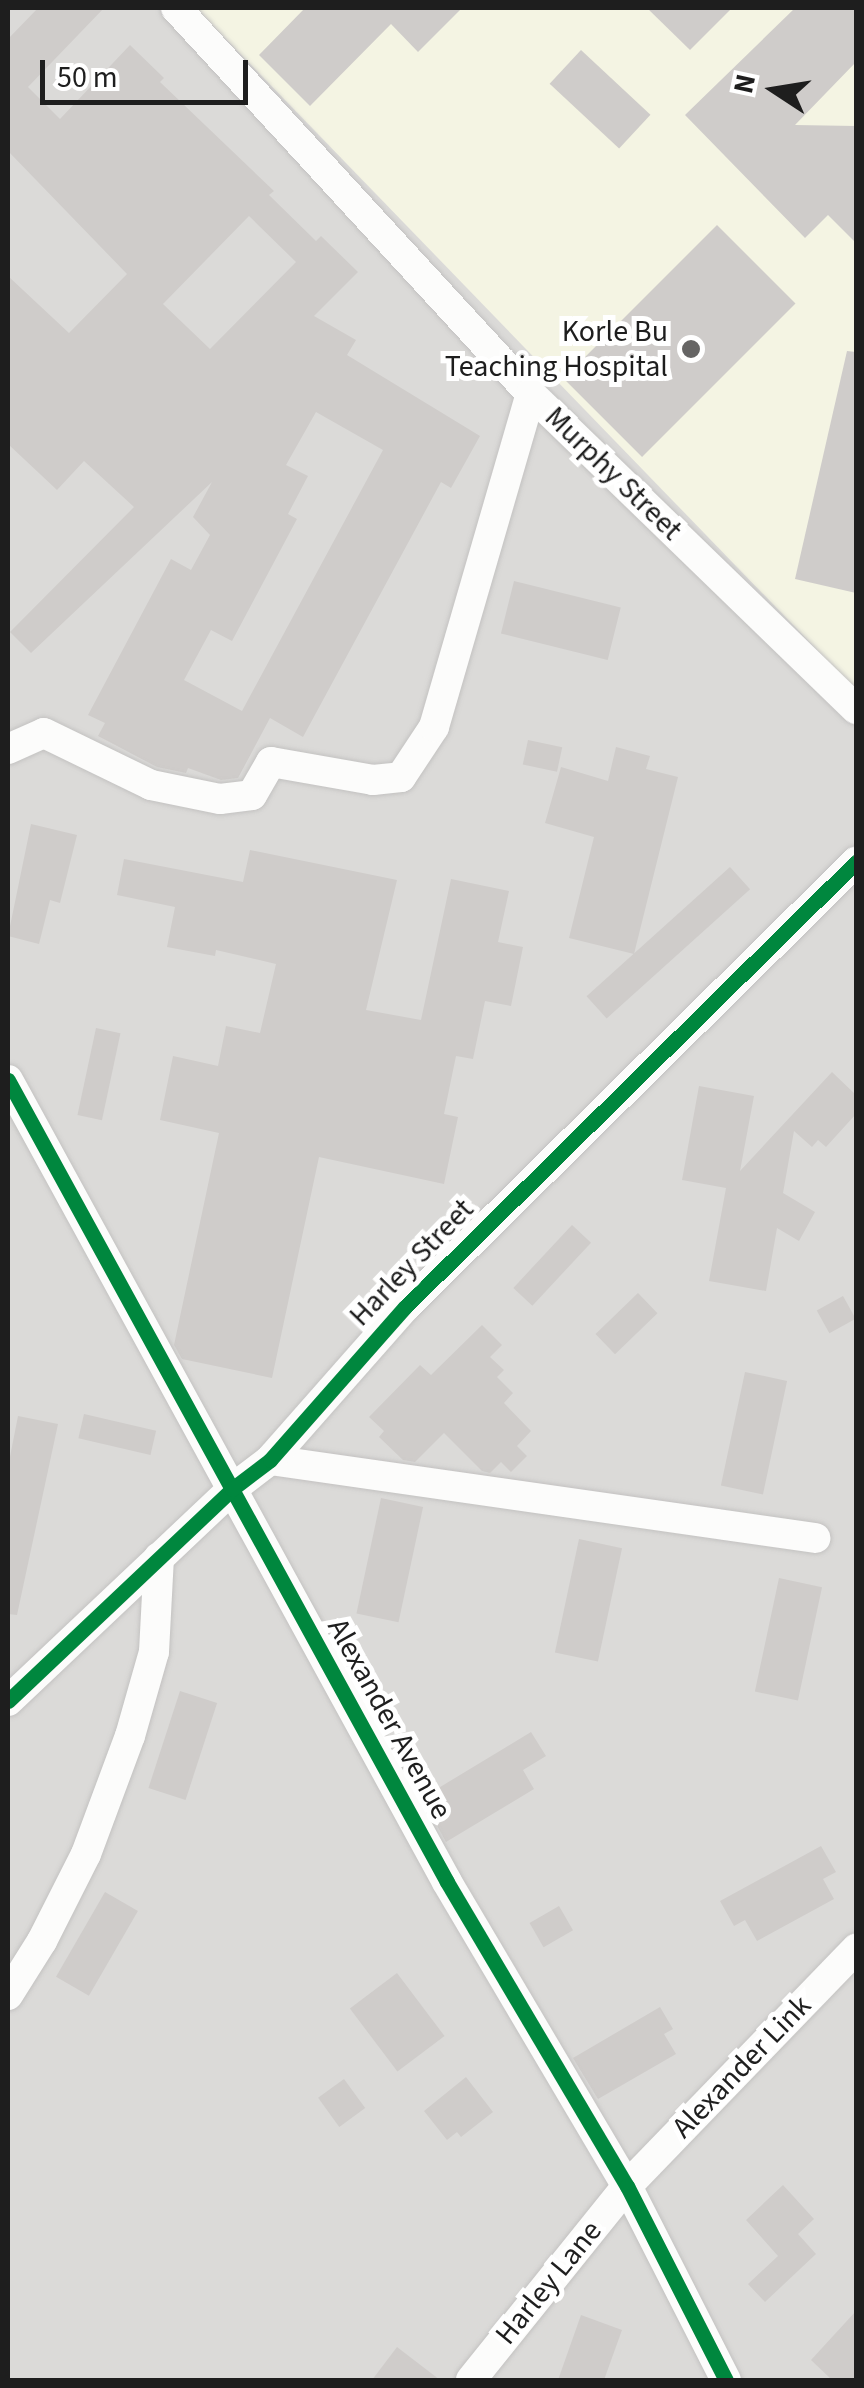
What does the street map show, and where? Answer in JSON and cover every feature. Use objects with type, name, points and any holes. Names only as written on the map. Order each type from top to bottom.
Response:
[{"type":"street","name":"Murphy Street","points":[[176,8],[530,394],[856,709]]},
{"type":"street","points":[[8,749],[44,733],[150,785],[220,799],[252,795],[272,762],[373,780],[401,777],[434,727],[530,394]]},
{"type":"street","name":"Harley Street","points":[[8,1701],[232,1489],[270,1460],[405,1307],[856,862]]},
{"type":"street","name":"Alexander Avenue","points":[[8,1080],[447,1882],[628,2186],[726,2380]]},
{"type":"street","points":[[270,1460],[815,1538]]},
{"type":"street","points":[[8,1994],[42,1942],[86,1854],[130,1736],[154,1652],[160,1556]]},
{"type":"street","name":"Alexander Link","points":[[628,2186],[856,1949]]},
{"type":"street","name":"Harley Lane","points":[[472,2380],[628,2186]]},
{"type":"shaded area","points":[[8,8],[856,8],[856,2380],[8,2380]]},
{"type":"shaded area","name":"Korle Bu Teaching Hospital","points":[[196,8],[856,8],[856,690]]},
{"type":"building","points":[[38,8],[104,8],[28,87],[60,119],[130,45],[164,78],[160,82],[274,191],[269,195],[316,241],[321,236],[358,272],[314,316],[356,340],[347,355],[480,436],[451,488],[441,482],[303,737],[270,718],[238,778],[221,780],[188,768],[186,773],[157,767],[98,736],[105,723],[88,715],[171,559],[191,570],[210,535],[193,517],[212,482],[31,653],[10,632],[134,507],[84,461],[57,490],[8,444],[8,276],[69,333],[127,274],[8,151],[8,39]],"holes":[[[249,216],[296,262],[210,349],[163,304]],[[316,412],[383,450],[242,711],[184,680],[211,630],[232,641],[297,519],[288,514],[308,476],[286,465]]]},
{"type":"building","points":[[305,8],[462,8],[418,52],[391,24],[310,106],[259,55]]},
{"type":"building","points":[[647,8],[732,8],[690,50]]},
{"type":"building","points":[[795,8],[856,8],[856,62],[795,125],[856,126],[856,243],[828,215],[805,238],[685,115]]},
{"type":"building","points":[[581,50],[650,115],[619,148],[550,84]]},
{"type":"building","points":[[717,225],[795,303],[642,457],[564,378]]},
{"type":"building","points":[[847,351],[856,352],[856,593],[795,579]]},
{"type":"building","points":[[514,581],[621,608],[608,660],[501,633]]},
{"type":"building","points":[[528,740],[562,747],[557,772],[523,764]]},
{"type":"building","points":[[616,747],[650,756],[646,769],[678,777],[634,954],[569,938],[594,837],[545,823],[561,767],[608,781]]},
{"type":"building","points":[[31,824],[77,835],[60,903],[50,900],[39,944],[8,936]]},
{"type":"building","points":[[250,850],[397,880],[366,1010],[421,1020],[451,879],[509,891],[498,942],[523,947],[511,1006],[485,1001],[473,1059],[456,1056],[444,1114],[458,1117],[444,1184],[319,1157],[272,1378],[182,1359],[174,1345],[219,1133],[160,1120],[173,1056],[218,1066],[226,1026],[260,1033],[276,964],[216,950],[215,956],[167,947],[175,907],[117,895],[124,859],[243,882]]},
{"type":"building","points":[[730,867],[750,889],[607,1018],[587,996]]},
{"type":"building","points":[[96,1028],[120,1033],[102,1120],[77,1115]]},
{"type":"building","points":[[832,1072],[856,1095],[856,1114],[826,1147],[818,1140],[812,1147],[794,1131],[783,1193],[815,1212],[799,1241],[777,1228],[766,1291],[709,1281],[726,1188],[682,1180],[699,1086],[754,1096],[740,1171]]},
{"type":"building","points":[[572,1225],[591,1243],[532,1306],[513,1288]]},
{"type":"building","points":[[638,1293],[657,1313],[615,1354],[596,1334]]},
{"type":"building","points":[[843,1296],[856,1319],[829,1333],[817,1311]]},
{"type":"building","points":[[482,1325],[502,1345],[490,1357],[504,1370],[497,1377],[513,1393],[504,1403],[531,1431],[517,1446],[527,1456],[511,1472],[501,1462],[490,1473],[482,1471],[444,1433],[415,1462],[403,1460],[379,1437],[384,1431],[369,1417],[420,1365],[431,1375]]},
{"type":"building","points":[[745,1372],[787,1381],[763,1494],[721,1485]]},
{"type":"building","points":[[84,1414],[156,1431],[150,1455],[78,1438]]},
{"type":"building","points":[[18,1416],[58,1424],[17,1615],[8,1614],[8,1467]]},
{"type":"building","points":[[381,1498],[423,1507],[399,1622],[356,1613]]},
{"type":"building","points":[[579,1539],[622,1548],[598,1662],[555,1652]]},
{"type":"building","points":[[779,1578],[822,1587],[798,1701],[755,1691]]},
{"type":"building","points":[[180,1691],[217,1703],[186,1800],[148,1788]]},
{"type":"building","points":[[531,1732],[546,1756],[523,1770],[534,1789],[446,1842],[422,1798]]},
{"type":"building","points":[[821,1846],[836,1872],[823,1879],[834,1899],[757,1941],[745,1920],[734,1926],[720,1901]]},
{"type":"building","points":[[105,1892],[138,1911],[89,1996],[56,1977]]},
{"type":"building","points":[[559,1906],[573,1930],[544,1947],[530,1923]]},
{"type":"building","points":[[397,1973],[445,2036],[397,2072],[350,2009]]},
{"type":"building","points":[[660,2007],[673,2029],[664,2034],[676,2054],[598,2099],[573,2058]]},
{"type":"building","points":[[466,2077],[493,2112],[461,2137],[457,2132],[447,2140],[424,2111]]},
{"type":"building","points":[[344,2079],[365,2108],[339,2127],[318,2098]]},
{"type":"building","points":[[783,2185],[814,2219],[798,2234],[816,2254],[765,2302],[748,2284],[778,2256],[746,2220]]},
{"type":"building","points":[[856,2311],[856,2380],[832,2380],[811,2360]]},
{"type":"building","points":[[581,2315],[622,2330],[604,2380],[558,2380]]},
{"type":"building","points":[[397,2347],[440,2380],[372,2380]]},
{"type":"cycle path","points":[[8,1701],[232,1489],[270,1460],[405,1307],[856,862]]},
{"type":"cycle path","points":[[8,1080],[447,1882],[627,2186],[726,2380]]},
{"type":"place","name":"Korle Bu Teaching Hospital","points":[[691,349]]}]
